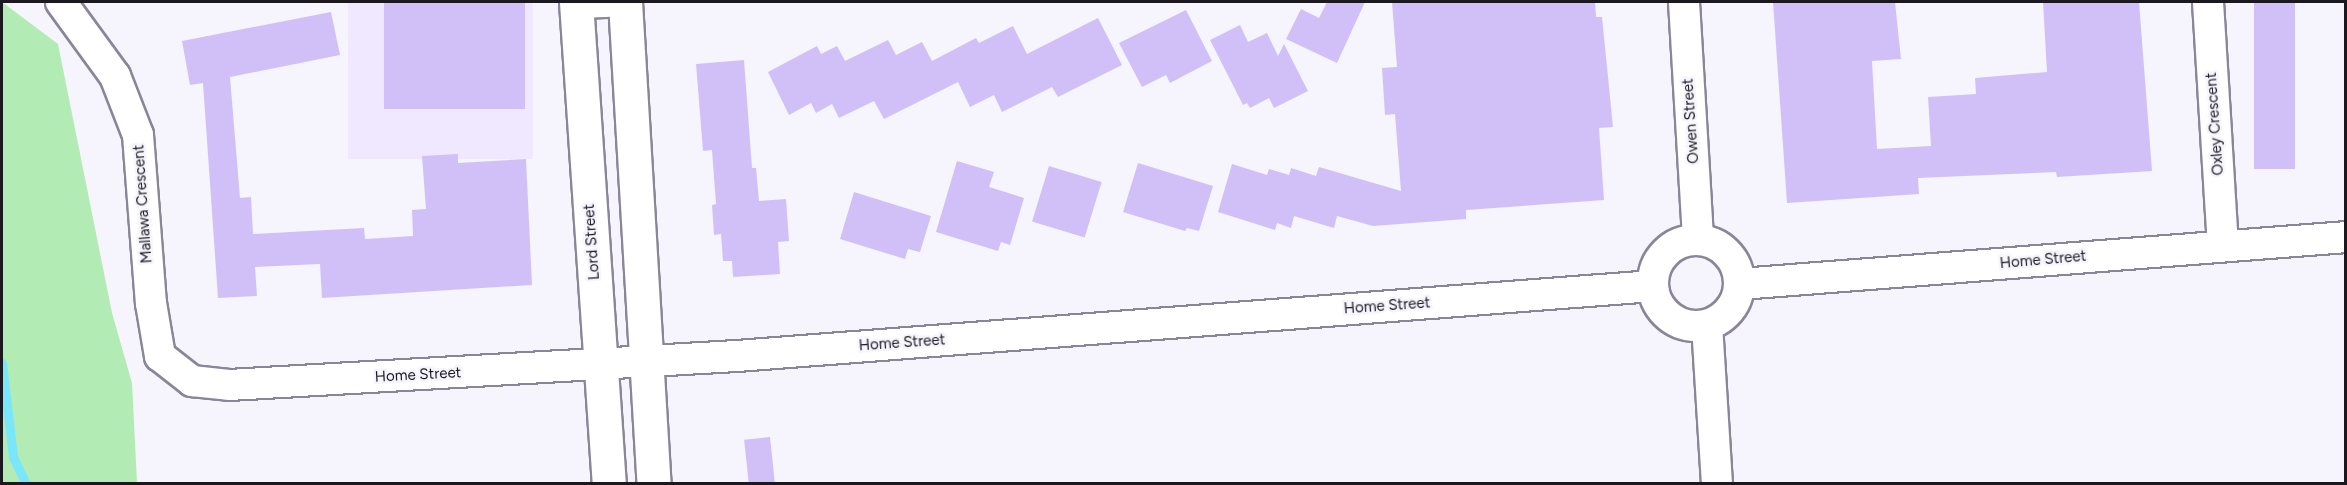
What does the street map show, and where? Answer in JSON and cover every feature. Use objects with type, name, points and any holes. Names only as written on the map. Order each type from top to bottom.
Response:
[{"type":"main road","name":"Lord Street","points":[[586,2],[601,365],[609,483]]},
{"type":"main road","points":[[625,2],[654,483]]},
{"type":"street","name":"Mallawa Crescent","points":[[61,2],[115,76],[138,135],[151,303],[159,356]]},
{"type":"street","name":"Owen Street","points":[[1684,2],[1698,240]]},
{"type":"street","name":"Oxley Crescent","points":[[2208,2],[2223,246]]},
{"type":"street","name":"Home Street","points":[[1740,284],[2346,237]]},
{"type":"street","points":[[1698,240],[1711,242],[1723,249],[1738,271],[1740,284],[1737,298],[1730,310],[1720,319],[1707,325],[1692,326],[1677,321],[1665,313],[1657,300],[1653,286],[1660,258],[1671,248],[1684,241],[1698,240]]},
{"type":"street","name":"Home Street","points":[[159,356],[192,381],[229,385],[648,362],[1653,286]]},
{"type":"street","points":[[1707,325],[1717,483]]},
{"type":"shaded area","points":[[348,2],[533,2],[533,159],[348,159]]},
{"type":"green space","points":[[2,2],[58,44],[112,313],[132,383],[137,483],[2,483]]},
{"type":"building","points":[[384,2],[525,2],[525,109],[384,109]]},
{"type":"building","points":[[1327,2],[1365,2],[1337,63],[1286,39],[1301,9],[1319,18]]},
{"type":"building","points":[[1392,2],[1595,2],[1596,17],[1602,17],[1613,127],[1599,128],[1604,200],[1466,210],[1466,219],[1373,226],[1337,216],[1334,228],[1294,216],[1291,228],[1277,223],[1275,230],[1218,212],[1232,164],[1267,175],[1269,169],[1289,175],[1291,168],[1316,176],[1319,167],[1401,191],[1395,114],[1385,115],[1382,68],[1397,67]]},
{"type":"building","points":[[1773,2],[1895,2],[1901,59],[1872,61],[1877,149],[1931,146],[1928,97],[1976,94],[1975,78],[2047,72],[2043,2],[2139,2],[2152,171],[2057,177],[2056,172],[1918,178],[1919,194],[1787,203]]},
{"type":"building","points":[[2254,2],[2295,2],[2295,169],[2254,169]]},
{"type":"building","points":[[1186,10],[1212,61],[1170,83],[1166,75],[1142,87],[1119,43]]},
{"type":"building","points":[[331,12],[340,55],[230,77],[240,198],[251,197],[253,234],[364,228],[365,239],[413,236],[412,210],[426,209],[422,156],[458,154],[458,163],[526,159],[532,285],[322,298],[320,264],[255,267],[257,296],[218,298],[203,83],[190,85],[182,41]]},
{"type":"building","points":[[1098,18],[1122,65],[1058,97],[1052,87],[1002,112],[994,95],[970,107],[958,82],[884,119],[874,101],[839,118],[832,104],[816,113],[811,103],[789,115],[768,72],[817,46],[821,54],[837,46],[845,61],[888,40],[896,55],[922,42],[932,61],[976,38],[979,43],[1013,26],[1027,54]]},
{"type":"building","points":[[1240,25],[1248,42],[1267,33],[1278,56],[1284,44],[1308,91],[1274,108],[1269,98],[1250,108],[1247,103],[1243,105],[1210,40]]},
{"type":"building","points":[[744,60],[752,168],[756,168],[759,201],[786,199],[789,241],[778,242],[780,274],[733,277],[732,261],[723,261],[721,234],[714,235],[712,205],[716,204],[712,150],[703,151],[696,64]]},
{"type":"building","points":[[957,161],[994,172],[989,187],[1024,198],[1010,245],[1001,242],[998,251],[936,232]]},
{"type":"building","points":[[1138,163],[1213,186],[1199,231],[1187,228],[1185,231],[1123,212]]},
{"type":"building","points":[[1049,166],[1102,182],[1085,238],[1032,221]]},
{"type":"building","points":[[854,192],[931,216],[920,252],[908,249],[905,259],[840,239]]},
{"type":"building","points":[[770,437],[775,483],[749,484],[744,440]]},
{"type":"waterway","points":[[2,363],[13,457],[26,484]]}]
